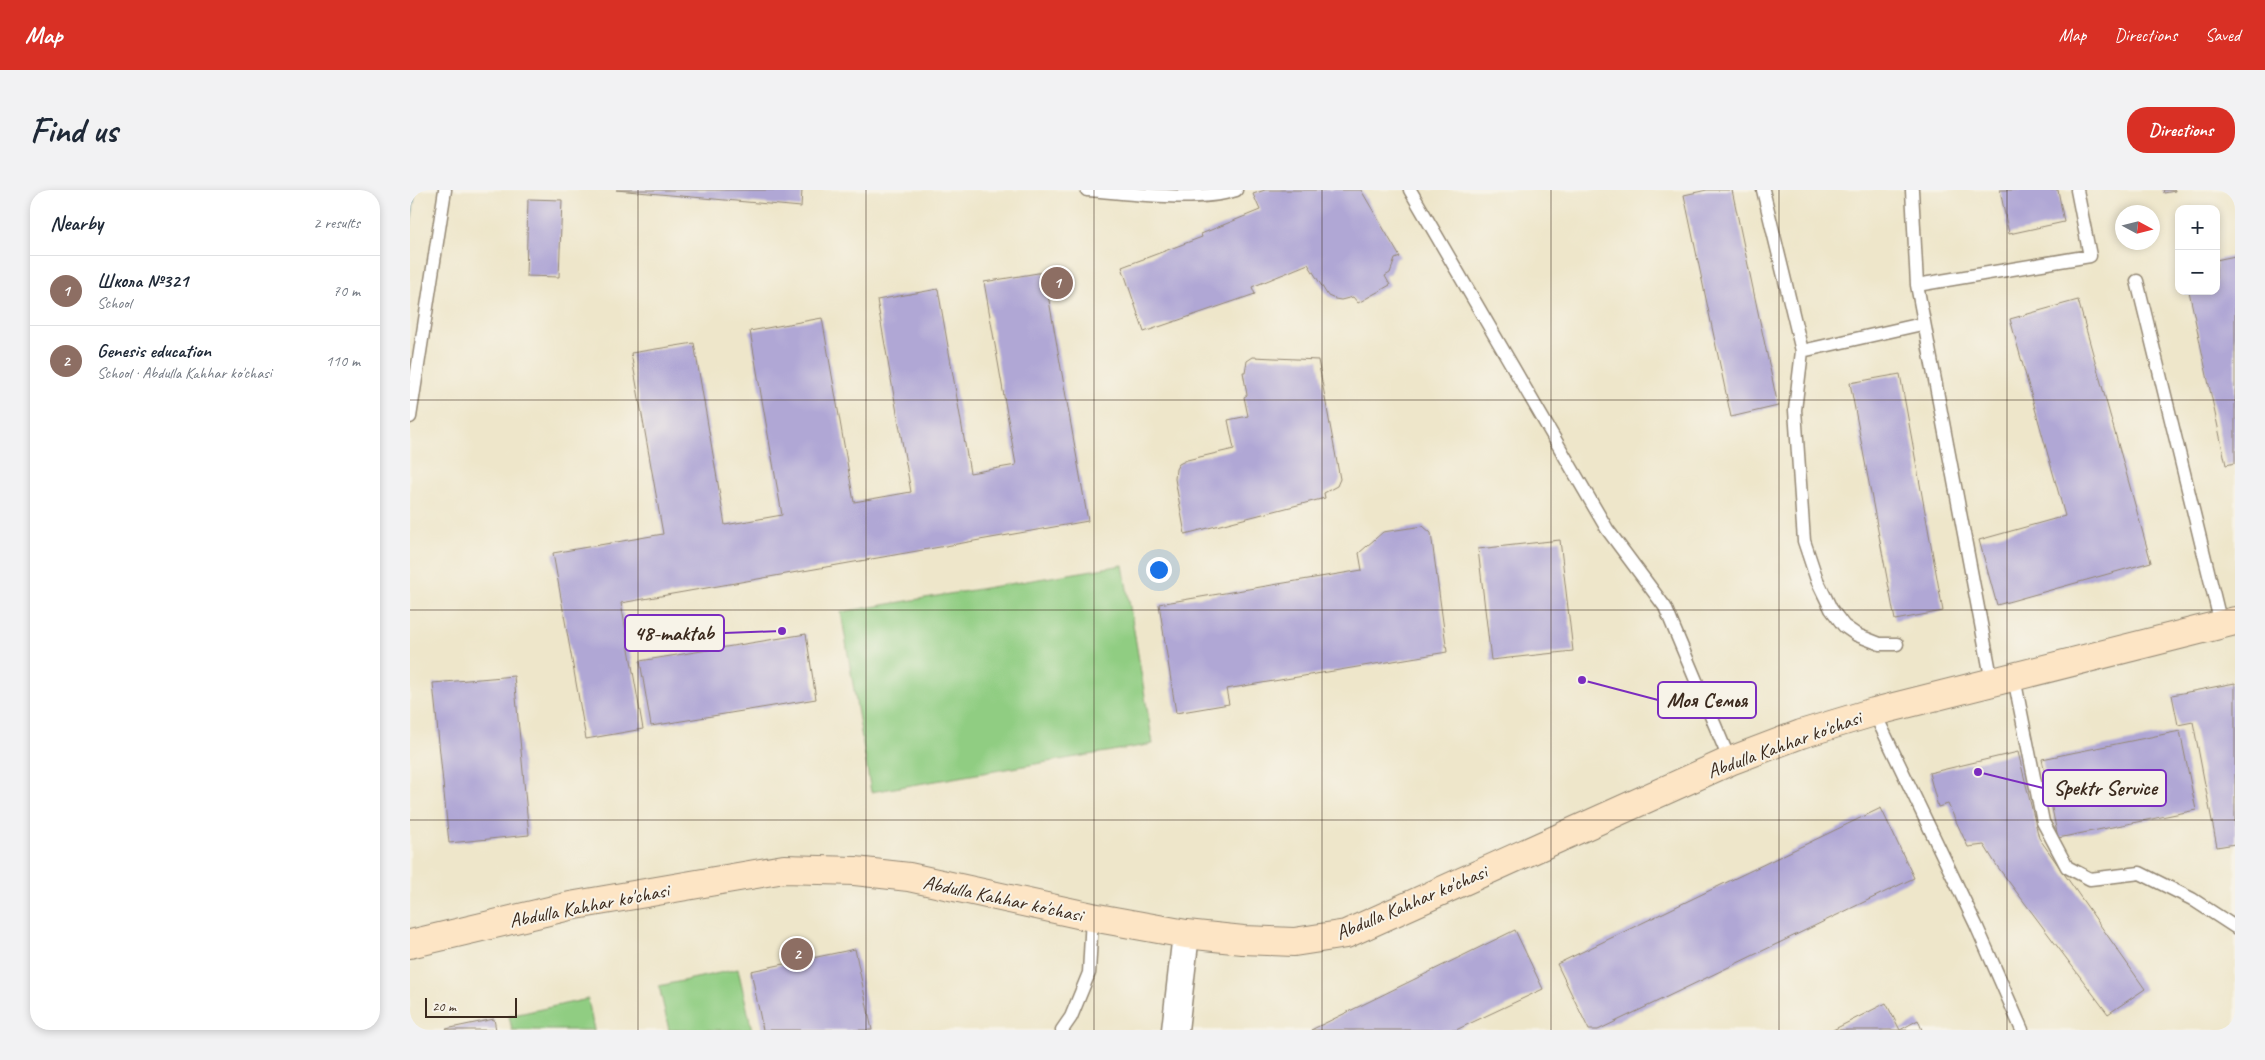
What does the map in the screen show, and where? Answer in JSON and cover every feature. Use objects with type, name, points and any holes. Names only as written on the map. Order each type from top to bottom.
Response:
[{"type":"street","name":"Abdulla Kahhar ko'chasi","points":[[410,944],[570,906],[784,869],[855,871],[909,877],[1092,917],[1186,934],[1243,940],[1294,942],[1346,934],[1730,761],[1801,734],[1874,712],[2228,622]]},
{"type":"street","points":[[1175,1030],[1186,934]]},
{"type":"lane","points":[[410,417],[445,190]]},
{"type":"lane","points":[[1087,190],[1190,196],[1223,194],[1236,190]]},
{"type":"lane","points":[[1410,190],[1607,529],[1664,607],[1730,761]]},
{"type":"lane","points":[[1763,190],[1802,350],[1795,410],[1806,549],[1817,580],[1831,610],[1844,626],[1857,635],[1880,644],[1897,644]]},
{"type":"lane","points":[[1912,190],[1917,285],[1922,324],[2003,680],[2043,822],[2067,867],[2090,879],[2140,873],[2192,898],[2235,927]]},
{"type":"lane","points":[[1917,285],[2090,256],[2077,190]]},
{"type":"lane","points":[[2137,281],[2228,622]]},
{"type":"lane","points":[[1802,350],[1922,324]]},
{"type":"lane","points":[[1874,712],[1976,925],[2022,1030]]},
{"type":"lane","points":[[1062,1030],[1071,1017],[1089,973],[1092,917]]},
{"type":"green space","points":[[1123,565],[1153,744],[871,792],[841,612]]},
{"type":"green space","points":[[738,969],[752,1030],[669,1030],[659,986]]},
{"type":"green space","points":[[588,999],[594,1030],[512,1030],[509,1016]]},
{"type":"water","points":[[410,190],[416,190],[410,230]]},
{"type":"building","points":[[616,190],[802,190],[801,207]]},
{"type":"building","points":[[1265,190],[1361,190],[1400,257],[1395,259],[1390,273],[1385,276],[1390,285],[1358,303],[1353,297],[1341,300],[1335,299],[1328,296],[1308,264],[1252,287],[1255,294],[1144,332],[1122,267],[1202,237],[1201,234],[1260,210],[1253,194]]},
{"type":"building","points":[[1707,190],[1732,190],[1778,406],[1731,417],[1684,195]]},
{"type":"building","points":[[2000,190],[2058,190],[2064,222],[2009,234]]},
{"type":"building","points":[[2163,190],[2175,190],[2175,191],[2164,193]]},
{"type":"building","points":[[528,199],[562,200],[559,277],[526,276]]},
{"type":"building","points":[[2235,256],[2235,463],[2226,465],[2190,295],[2220,295],[2220,259]]},
{"type":"building","points":[[1044,272],[1088,521],[621,603],[643,729],[586,739],[553,553],[663,534],[631,353],[694,343],[725,525],[782,515],[750,331],[822,318],[854,502],[911,492],[877,300],[938,289],[970,473],[1016,465],[984,282]]},
{"type":"building","points":[[2078,300],[2151,562],[1997,605],[1979,540],[2065,516],[2010,319]]},
{"type":"building","points":[[1253,357],[1318,360],[1340,479],[1337,486],[1324,493],[1325,498],[1185,534],[1175,479],[1176,469],[1179,464],[1187,460],[1234,449],[1228,420],[1248,416],[1244,397],[1247,395],[1243,372],[1245,372],[1247,361]]},
{"type":"building","points":[[1900,374],[1943,611],[1895,620],[1850,383]]},
{"type":"building","points":[[1423,526],[1431,533],[1447,652],[1226,689],[1229,704],[1176,713],[1159,604],[1362,570],[1359,553],[1383,532]]},
{"type":"building","points":[[1560,540],[1573,651],[1491,660],[1478,549]]},
{"type":"building","points":[[806,634],[816,699],[651,726],[640,661]]},
{"type":"building","points":[[514,676],[529,835],[449,843],[433,683]]},
{"type":"building","points":[[2235,683],[2235,844],[2217,847],[2193,722],[2178,725],[2172,695]]},
{"type":"building","points":[[2180,731],[2196,810],[2058,838],[2042,759]]},
{"type":"building","points":[[2018,752],[2039,838],[2145,989],[2108,1014],[1997,866],[1984,845],[1968,847],[1948,804],[1938,807],[1929,773]]},
{"type":"building","points":[[1881,808],[1914,878],[1598,1030],[1589,1030],[1557,964]]},
{"type":"building","points":[[1515,930],[1543,989],[1456,1030],[1311,1030]]},
{"type":"building","points":[[855,949],[872,1030],[763,1030],[751,971]]},
{"type":"building","points":[[1886,1003],[1900,1030],[1833,1030]]},
{"type":"building","points":[[494,1019],[496,1030],[446,1030],[446,1029]]},
{"type":"building","points":[[1918,1020],[1922,1030],[1900,1030]]},
{"type":"place","name":"Школа №321","points":[[1057,283]]},
{"type":"place","name":"48-maktab","points":[[782,631]]},
{"type":"place","name":"Моя Семья","points":[[1582,680]]},
{"type":"place","name":"Spektr Service","points":[[1978,772]]},
{"type":"place","name":"Genesis education","points":[[797,954]]}]
